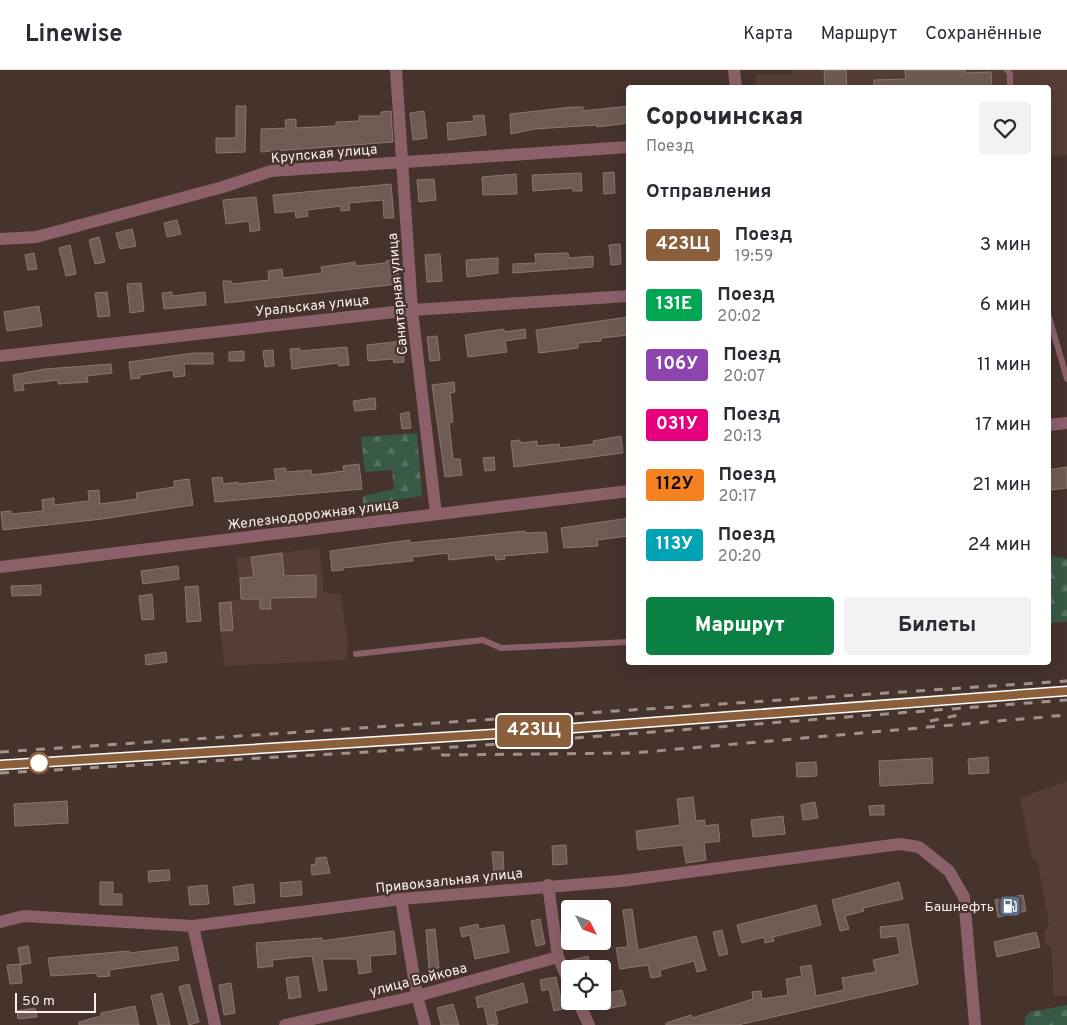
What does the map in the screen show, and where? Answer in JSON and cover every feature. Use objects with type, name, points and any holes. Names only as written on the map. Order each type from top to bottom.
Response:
[{"type":"street","name":"Санитарная улица","points":[[396,70],[412,310],[436,514]]},
{"type":"street","points":[[734,70],[736,85]]},
{"type":"street","name":"Крупская улица","points":[[0,239],[36,237],[223,187],[270,170],[626,147]]},
{"type":"street","name":"Уральская улица","points":[[0,356],[412,310],[626,296]]},
{"type":"street","points":[[1051,425],[1067,423]]},
{"type":"street","name":"Железнодорожная улица","points":[[0,567],[626,491]]},
{"type":"street","name":"Привокзальная улица","points":[[0,922],[24,916],[193,926],[401,899],[621,881],[900,844],[919,847],[949,871],[964,897],[975,1025]]},
{"type":"street","points":[[548,886],[558,957],[561,964]]},
{"type":"street","points":[[401,899],[417,996],[424,1025]]},
{"type":"street","points":[[193,926],[215,1025]]},
{"type":"street","name":"улица Войкова","points":[[285,1025],[417,996],[558,957]]},
{"type":"street","points":[[582,1010],[589,1025]]},
{"type":"lane","points":[[1007,70],[1010,74],[1010,85]]},
{"type":"lane","points":[[1051,324],[1067,379]]},
{"type":"lane","points":[[356,654],[483,640],[501,648],[626,642]]},
{"type":"shaded area","points":[[792,70],[1067,70],[1067,155],[1051,156],[1051,85],[756,85],[755,75],[792,74]]},
{"type":"shaded area","points":[[319,548],[324,593],[341,594],[348,647],[345,660],[224,666],[219,603],[241,599],[237,558]]},
{"type":"shaded area","points":[[1067,781],[1067,996],[1054,996],[1051,947],[1045,943],[1044,933],[1049,925],[1038,863],[1032,857],[1020,798]]},
{"type":"green space","points":[[417,433],[422,496],[363,505],[363,496],[394,489],[392,470],[365,472],[361,437]]},
{"type":"green space","points":[[1054,556],[1067,559],[1067,622],[1051,623],[1051,557]]},
{"type":"green space","points":[[1067,1005],[1067,1025],[1025,1025],[1025,1017],[1030,1012]]},
{"type":"building","points":[[824,70],[846,70],[847,85],[825,85]]},
{"type":"building","points":[[905,70],[965,70],[965,73],[991,72],[992,85],[874,85],[874,80],[906,79]]},
{"type":"building","points":[[236,106],[246,106],[245,152],[216,153],[216,138],[236,138]]},
{"type":"building","points":[[626,106],[626,123],[597,127],[597,125],[534,129],[511,134],[510,114],[573,107],[583,107],[583,111]]},
{"type":"building","points":[[391,111],[393,142],[261,152],[261,129],[286,128],[285,120],[296,119],[296,128],[336,126],[336,122],[359,121],[359,116],[381,116],[381,112]]},
{"type":"building","points":[[424,111],[427,138],[413,140],[410,113]]},
{"type":"building","points":[[484,115],[486,135],[448,140],[447,123],[474,121],[473,116]]},
{"type":"building","points":[[614,172],[615,193],[604,194],[603,173]]},
{"type":"building","points":[[581,173],[582,191],[573,191],[573,188],[533,191],[532,175]]},
{"type":"building","points":[[516,174],[517,194],[483,195],[482,177]]},
{"type":"building","points":[[434,179],[436,200],[419,202],[417,180]]},
{"type":"building","points":[[391,184],[394,218],[384,218],[383,200],[349,203],[350,210],[341,211],[341,206],[307,210],[308,216],[296,218],[295,211],[275,213],[273,195]]},
{"type":"building","points":[[256,197],[260,230],[250,232],[249,221],[226,224],[223,200]]},
{"type":"building","points":[[177,220],[181,234],[167,237],[164,223]]},
{"type":"building","points":[[132,229],[136,246],[120,249],[116,233]]},
{"type":"building","points":[[99,237],[105,262],[95,264],[89,240]]},
{"type":"building","points":[[620,244],[621,264],[611,265],[609,245]]},
{"type":"building","points":[[70,245],[76,274],[66,276],[59,248]]},
{"type":"building","points":[[34,253],[37,269],[28,270],[25,255]]},
{"type":"building","points":[[568,253],[569,258],[593,256],[593,267],[513,273],[513,264],[536,263],[535,254]]},
{"type":"building","points":[[440,254],[442,281],[427,282],[425,255]]},
{"type":"building","points":[[498,258],[498,273],[467,277],[466,260]]},
{"type":"building","points":[[397,259],[399,284],[225,303],[223,281],[231,281],[232,284],[269,280],[268,271],[282,269],[283,278],[322,273],[321,267],[355,262],[356,266],[386,263],[386,261]]},
{"type":"building","points":[[141,283],[144,311],[130,313],[127,284]]},
{"type":"building","points":[[107,292],[110,316],[98,317],[95,293]]},
{"type":"building","points":[[172,292],[172,296],[205,292],[206,305],[164,309],[162,293]]},
{"type":"building","points":[[39,306],[42,326],[7,331],[4,312]]},
{"type":"building","points":[[626,317],[626,335],[601,338],[601,341],[578,343],[578,348],[539,353],[536,330]]},
{"type":"building","points":[[504,329],[504,332],[525,329],[526,338],[505,341],[507,352],[468,357],[465,335]]},
{"type":"building","points":[[437,336],[440,360],[430,361],[427,337]]},
{"type":"building","points":[[402,341],[404,362],[394,363],[393,359],[368,361],[367,345]]},
{"type":"building","points":[[347,347],[349,365],[339,366],[338,363],[292,369],[290,349],[300,348],[300,351]]},
{"type":"building","points":[[273,350],[274,366],[265,367],[263,351]]},
{"type":"building","points":[[244,351],[244,361],[229,361],[229,352]]},
{"type":"building","points":[[194,353],[213,353],[213,364],[184,364],[185,376],[174,377],[173,370],[140,375],[140,378],[131,379],[129,362]]},
{"type":"building","points":[[111,364],[112,373],[87,376],[88,382],[58,384],[58,380],[23,384],[24,390],[15,391],[13,375],[45,369]]},
{"type":"building","points":[[454,382],[455,392],[450,393],[453,422],[449,423],[453,459],[460,459],[462,475],[445,477],[432,385]]},
{"type":"building","points":[[375,398],[376,409],[355,411],[353,401]]},
{"type":"building","points":[[409,412],[411,428],[402,429],[400,414]]},
{"type":"building","points":[[621,436],[623,453],[514,467],[511,441],[520,440],[520,443],[537,441],[537,446],[559,444],[560,448],[594,444],[593,441]]},
{"type":"building","points":[[494,457],[495,470],[485,471],[483,458]]},
{"type":"building","points":[[359,464],[362,489],[215,502],[212,478],[222,477],[223,484],[238,482],[238,484],[276,480],[274,469],[286,468],[286,472],[311,470],[312,475],[344,471],[343,466]]},
{"type":"building","points":[[1067,467],[1067,488],[1051,490],[1051,470]]},
{"type":"building","points":[[189,479],[193,505],[102,519],[3,530],[1,512],[11,511],[11,514],[43,511],[42,500],[54,498],[54,505],[89,501],[88,491],[99,490],[100,504],[137,499],[136,493],[174,487],[174,481]]},
{"type":"building","points":[[626,518],[626,536],[597,540],[598,546],[564,548],[561,528]]},
{"type":"building","points":[[525,531],[525,533],[546,532],[548,552],[504,556],[505,559],[496,560],[495,555],[449,560],[448,553],[412,557],[413,561],[343,568],[343,570],[332,571],[330,551],[410,540],[410,543]]},
{"type":"building","points":[[282,553],[284,576],[316,575],[316,597],[270,598],[271,609],[260,609],[260,599],[241,599],[240,578],[254,577],[251,557]]},
{"type":"building","points":[[178,566],[179,579],[143,584],[141,571]]},
{"type":"building","points":[[41,585],[41,595],[12,596],[11,586]]},
{"type":"building","points":[[198,586],[201,621],[187,622],[185,587]]},
{"type":"building","points":[[152,594],[154,619],[142,620],[139,596]]},
{"type":"building","points":[[231,602],[233,630],[221,631],[219,603]]},
{"type":"building","points":[[166,652],[167,662],[146,665],[145,655]]},
{"type":"building","points":[[988,757],[989,773],[969,774],[968,759]]},
{"type":"building","points":[[932,758],[933,783],[880,786],[879,761]]},
{"type":"building","points":[[816,762],[817,776],[797,777],[796,763]]},
{"type":"building","points":[[693,797],[696,821],[705,820],[705,826],[718,824],[720,841],[704,843],[706,860],[686,863],[683,845],[638,850],[636,831],[680,825],[677,799]]},
{"type":"building","points":[[67,801],[68,823],[15,826],[14,804]]},
{"type":"building","points":[[815,802],[818,818],[803,820],[801,805]]},
{"type":"building","points":[[884,805],[884,815],[870,815],[869,806]]},
{"type":"building","points":[[783,816],[785,834],[753,837],[751,820]]},
{"type":"building","points":[[566,845],[567,864],[553,865],[552,846]]},
{"type":"building","points":[[492,852],[503,852],[504,871],[494,872]]},
{"type":"building","points":[[326,857],[330,873],[312,875],[311,865],[316,864],[316,858]]},
{"type":"building","points":[[169,870],[170,880],[149,882],[148,871]]},
{"type":"building","points":[[301,881],[302,895],[281,897],[280,883]]},
{"type":"building","points":[[100,882],[113,882],[113,894],[122,894],[122,905],[100,905]]},
{"type":"building","points":[[899,882],[903,899],[863,908],[864,911],[845,916],[849,929],[840,931],[832,900]]},
{"type":"building","points":[[253,884],[255,903],[235,905],[233,887]]},
{"type":"building","points":[[207,885],[209,904],[190,905],[188,887]]},
{"type":"building","name":"Башнефть","points":[[1023,895],[1026,911],[998,917],[995,900]]},
{"type":"building","points":[[816,905],[821,925],[773,937],[774,941],[765,943],[764,937],[742,943],[737,925]]},
{"type":"building","points":[[632,909],[638,950],[696,936],[706,970],[697,972],[694,961],[660,970],[661,976],[651,978],[648,965],[620,969],[616,948],[628,947],[623,910]]},
{"type":"building","points":[[540,919],[545,944],[536,946],[531,921]]},
{"type":"building","points":[[478,924],[479,929],[504,925],[509,952],[475,959],[470,935],[462,937],[460,928]]},
{"type":"building","points":[[908,924],[918,984],[738,1025],[666,1025],[666,1023],[691,1015],[692,1018],[753,999],[752,992],[761,991],[762,999],[788,995],[786,979],[802,976],[800,967],[811,965],[816,996],[844,990],[842,978],[876,972],[873,960],[900,954],[897,936],[881,938],[880,927]]},
{"type":"building","points":[[435,929],[439,968],[429,969],[426,930]]},
{"type":"building","points":[[722,930],[728,954],[719,956],[713,932]]},
{"type":"building","points":[[394,931],[396,954],[370,956],[371,972],[359,974],[357,959],[322,959],[327,990],[319,991],[312,956],[272,960],[273,966],[258,968],[256,943],[322,938],[322,941]]},
{"type":"building","points":[[1036,932],[1040,947],[997,957],[994,942]]},
{"type":"building","points":[[28,946],[31,963],[21,965],[18,948]]},
{"type":"building","points":[[177,947],[179,960],[109,970],[110,976],[98,977],[97,973],[51,976],[48,958],[129,951],[130,953]]},
{"type":"building","points":[[588,956],[589,960],[572,960]]},
{"type":"building","points":[[20,964],[22,983],[10,984],[7,965]]},
{"type":"building","points":[[298,976],[301,997],[289,999],[286,978]]},
{"type":"building","points":[[556,977],[561,1009],[554,1011],[549,989],[542,991],[540,980]]},
{"type":"building","points":[[231,983],[235,1013],[224,1015],[219,985]]},
{"type":"building","points":[[523,983],[528,1002],[495,1011],[498,1024],[488,1025],[484,1006],[478,1008],[476,997]]},
{"type":"building","points":[[189,984],[199,1022],[189,1025],[179,987]]},
{"type":"building","points":[[622,990],[626,1005],[611,1008],[611,992]]},
{"type":"building","points":[[162,993],[170,1025],[158,1025],[151,996]]},
{"type":"building","points":[[453,1004],[459,1025],[441,1025],[437,1008]]},
{"type":"building","points":[[135,1006],[139,1025],[79,1025],[79,1022],[101,1016],[101,1013]]},
{"type":"building","points":[[35,1008],[37,1017],[18,1019],[17,1011]]},
{"type":"railway","points":[[0,752],[1067,681]]},
{"type":"railway","points":[[0,765],[494,734],[1067,691]]},
{"type":"railway","points":[[0,773],[471,746],[1067,700]]},
{"type":"railway","points":[[930,721],[964,714]]},
{"type":"railway","points":[[441,755],[633,753],[1067,715]]},
{"type":"train","name":"423Щ","points":[[0,765],[494,734],[1067,691]]},
{"type":"place","name":"Башнефть","points":[[1010,906]]}]
